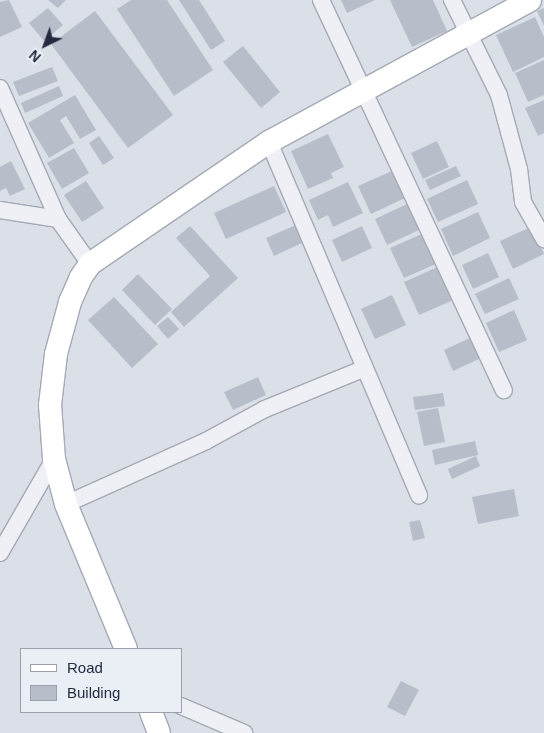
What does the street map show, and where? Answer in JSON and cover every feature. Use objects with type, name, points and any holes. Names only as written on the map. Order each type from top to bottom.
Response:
[{"type":"main road","points":[[126,648],[66,504],[54,459],[50,405],[56,354],[70,302],[90,264],[269,142],[467,36],[530,0]]},
{"type":"main road","points":[[151,713],[159,733]]},
{"type":"street","points":[[321,0],[504,390]]},
{"type":"street","points":[[452,0],[467,36],[499,95],[519,169],[523,202],[544,239]]},
{"type":"street","points":[[0,88],[58,219],[90,264]]},
{"type":"street","points":[[269,142],[363,369],[419,496]]},
{"type":"street","points":[[0,210],[58,219]]},
{"type":"street","points":[[66,504],[206,441],[265,409],[363,369]]},
{"type":"street","points":[[0,553],[54,459]]},
{"type":"street","points":[[182,706],[244,733]]},
{"type":"building","points":[[9,0],[22,27],[0,37],[0,2]]},
{"type":"building","points":[[48,0],[66,0],[58,8]]},
{"type":"building","points":[[131,0],[167,0],[213,70],[174,96],[117,9]]},
{"type":"building","points":[[179,0],[199,0],[225,41],[211,50]]},
{"type":"building","points":[[341,0],[375,0],[347,13]]},
{"type":"building","points":[[390,0],[433,0],[447,31],[412,47]]},
{"type":"building","points":[[48,8],[63,25],[44,41],[29,23]]},
{"type":"building","points":[[544,8],[544,26],[537,11]]},
{"type":"building","points":[[95,11],[173,115],[128,148],[51,44]]},
{"type":"building","points":[[535,17],[544,37],[544,57],[513,72],[496,35]]},
{"type":"building","points":[[243,46],[280,92],[261,108],[223,62]]},
{"type":"building","points":[[544,60],[544,95],[528,102],[515,73]]},
{"type":"building","points":[[52,67],[58,81],[19,96],[13,82]]},
{"type":"building","points":[[59,86],[63,96],[25,113],[21,103]]},
{"type":"building","points":[[75,95],[96,130],[80,139],[66,116],[60,120],[74,143],[49,158],[28,123]]},
{"type":"building","points":[[544,100],[544,133],[538,136],[525,108]]},
{"type":"building","points":[[328,134],[344,167],[331,173],[333,178],[308,189],[291,151]]},
{"type":"building","points":[[99,136],[114,158],[103,165],[89,143]]},
{"type":"building","points":[[437,141],[449,167],[423,179],[411,153]]},
{"type":"building","points":[[74,148],[89,173],[62,189],[47,163]]},
{"type":"building","points":[[11,161],[25,189],[10,196],[6,188],[0,191],[0,167]]},
{"type":"building","points":[[456,166],[461,176],[430,190],[425,180]]},
{"type":"building","points":[[392,171],[405,198],[371,214],[358,186]]},
{"type":"building","points":[[467,180],[478,204],[438,222],[427,199]]},
{"type":"building","points":[[86,181],[104,208],[82,222],[64,195]]},
{"type":"building","points":[[348,182],[363,213],[333,227],[328,215],[318,220],[309,200]]},
{"type":"building","points":[[274,186],[286,212],[226,239],[214,213]]},
{"type":"building","points":[[409,203],[421,229],[387,245],[375,219]]},
{"type":"building","points":[[478,212],[490,238],[453,256],[441,229]]},
{"type":"building","points":[[296,225],[304,242],[274,256],[266,238]]},
{"type":"building","points":[[190,226],[238,278],[184,327],[171,312],[210,276],[176,238]]},
{"type":"building","points":[[362,226],[372,248],[342,262],[332,240]]},
{"type":"building","points":[[533,226],[544,254],[513,269],[500,241]]},
{"type":"building","points":[[424,233],[438,263],[404,278],[390,248]]},
{"type":"building","points":[[488,253],[499,277],[473,289],[462,265]]},
{"type":"building","points":[[442,265],[458,298],[419,315],[404,282]]},
{"type":"building","points":[[138,274],[172,309],[155,325],[122,290]]},
{"type":"building","points":[[509,278],[519,299],[485,314],[475,294]]},
{"type":"building","points":[[392,295],[406,325],[375,339],[361,309]]},
{"type":"building","points":[[114,297],[158,344],[132,368],[88,320]]},
{"type":"building","points":[[514,310],[527,340],[499,352],[486,323]]},
{"type":"building","points":[[168,317],[179,329],[168,339],[157,326]]},
{"type":"building","points":[[472,337],[481,358],[453,371],[444,350]]},
{"type":"building","points":[[258,377],[266,395],[233,410],[224,392]]},
{"type":"building","points":[[443,393],[445,406],[415,410],[413,397]]},
{"type":"building","points":[[438,408],[445,442],[424,446],[417,412]]},
{"type":"building","points":[[475,441],[478,455],[435,465],[432,450]]},
{"type":"building","points":[[476,456],[480,466],[452,479],[448,469]]},
{"type":"building","points":[[514,489],[519,516],[478,524],[472,497]]},
{"type":"building","points":[[420,520],[425,538],[413,541],[409,522]]},
{"type":"building","points":[[401,681],[419,690],[405,716],[387,707]]}]
